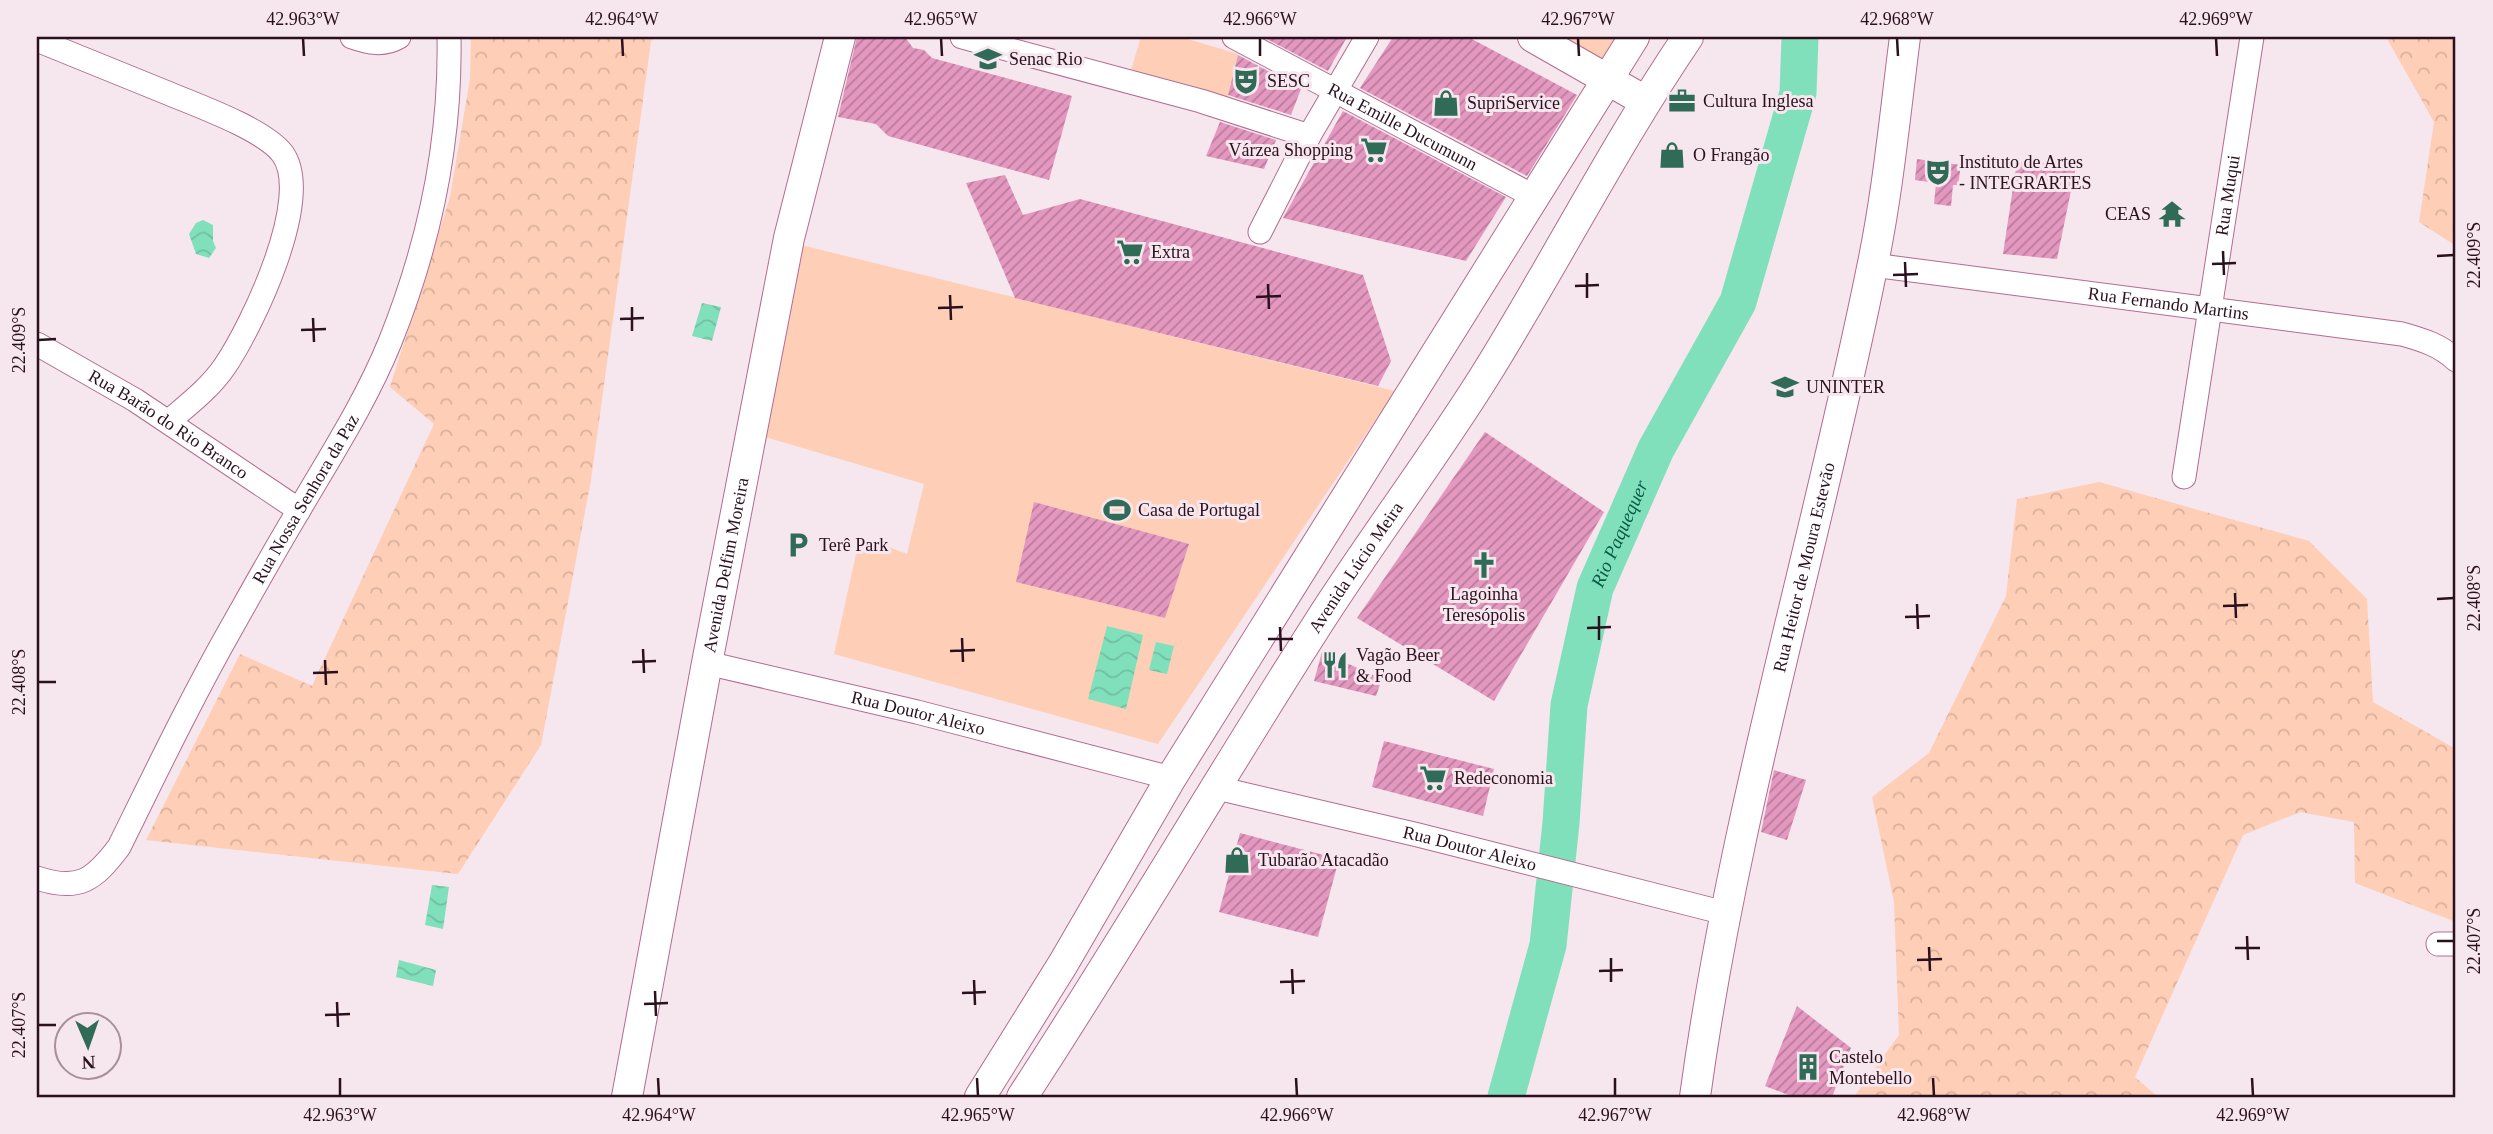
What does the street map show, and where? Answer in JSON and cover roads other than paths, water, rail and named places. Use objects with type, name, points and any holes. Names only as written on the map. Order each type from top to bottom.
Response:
[{"type":"main road","name":"Avenida Delfim Moreira","points":[[627,1097],[789,238],[840,37]]},
{"type":"main road","points":[[1533,37],[1645,101]]},
{"type":"main road","points":[[980,1097],[1063,964],[1171,778],[1633,37]]},
{"type":"main road","name":"Avenida Lúcio Meira","points":[[1022,1097],[1106,967],[1213,787],[1322,618],[1483,378],[1645,101],[1688,37]]},
{"type":"main road","name":"Rua Heitor de Moura Estevão","points":[[1695,1097],[1725,913],[1752,784],[1849,379],[1873,264],[1905,37]]},
{"type":"street","points":[[352,37],[372,43],[387,43],[399,37]]},
{"type":"street","name":"Rua Nossa Senhora da Paz","points":[[37,878],[52,883],[72,883],[92,878],[119,847],[231,628],[340,443],[364,397],[390,343],[425,239],[440,171],[450,65],[449,37]]},
{"type":"street","points":[[962,37],[1201,102],[1309,136]]},
{"type":"street","name":"Rua Emille Ducumunn","points":[[1234,37],[1535,197]]},
{"type":"street","points":[[1260,232],[1309,136],[1367,37]]},
{"type":"street","name":"Rua Muqui","points":[[2184,477],[2252,37]]},
{"type":"street","points":[[37,40],[242,126],[273,144],[283,155],[289,170],[289,204],[282,244],[263,296],[225,367],[205,390],[169,421]]},
{"type":"street","name":"Rua Fernando Martins","points":[[1873,264],[2402,334],[2430,342],[2456,360]]},
{"type":"street","name":"Rua Barâo do Rio Branco","points":[[37,344],[103,379],[299,510]]},
{"type":"street","name":"Rua Doutor Aleixo","points":[[707,663],[917,712],[1171,778]]},
{"type":"street","name":"Rua Doutor Aleixo","points":[[1213,787],[1725,913]]},
{"type":"water","points":[[203,220],[213,225],[216,248],[209,258],[196,254],[189,234],[196,223]]},
{"type":"water","points":[[702,303],[721,307],[712,341],[692,336]]},
{"type":"water","points":[[1107,626],[1143,635],[1126,709],[1088,699]]},
{"type":"water","points":[[1156,642],[1174,646],[1167,674],[1149,670]]},
{"type":"water","points":[[432,885],[449,887],[443,929],[425,925]]},
{"type":"water","points":[[399,960],[436,970],[433,986],[396,977]]},
{"type":"waterway","name":"Rio Paquequer","points":[[1506,1097],[1548,945],[1561,823],[1569,705],[1595,588],[1656,449],[1738,302],[1798,93],[1800,37]]},
{"type":"place","name":"Senac Rio","points":[[988,59]]},
{"type":"place","name":"SESC","points":[[1246,81]]},
{"type":"place","name":"Cultura Inglesa","points":[[1682,101]]},
{"type":"place","name":"SupriService","points":[[1446,103]]},
{"type":"place","name":"Várzea Shopping","points":[[1374,150]]},
{"type":"place","name":"O Frangão","points":[[1672,155]]},
{"type":"place","name":"Instituto de Artes - INTEGRARTES","points":[[1938,172]]},
{"type":"place","name":"CEAS","points":[[2172,214]]},
{"type":"place","name":"Extra","points":[[1130,252]]},
{"type":"place","name":"UNINTER","points":[[1785,387]]},
{"type":"place","name":"Casa de Portugal","points":[[1117,510]]},
{"type":"place","name":"Terê Park","points":[[798,545]]},
{"type":"place","name":"Lagoinha Teresópolis","points":[[1484,565]]},
{"type":"place","name":"Vagão Beer & Food","points":[[1335,665]]},
{"type":"place","name":"Redeconomia","points":[[1433,778]]},
{"type":"place","name":"Tubarão Atacadão","points":[[1237,860]]},
{"type":"place","name":"Castelo Montebello","points":[[1808,1067]]}]
